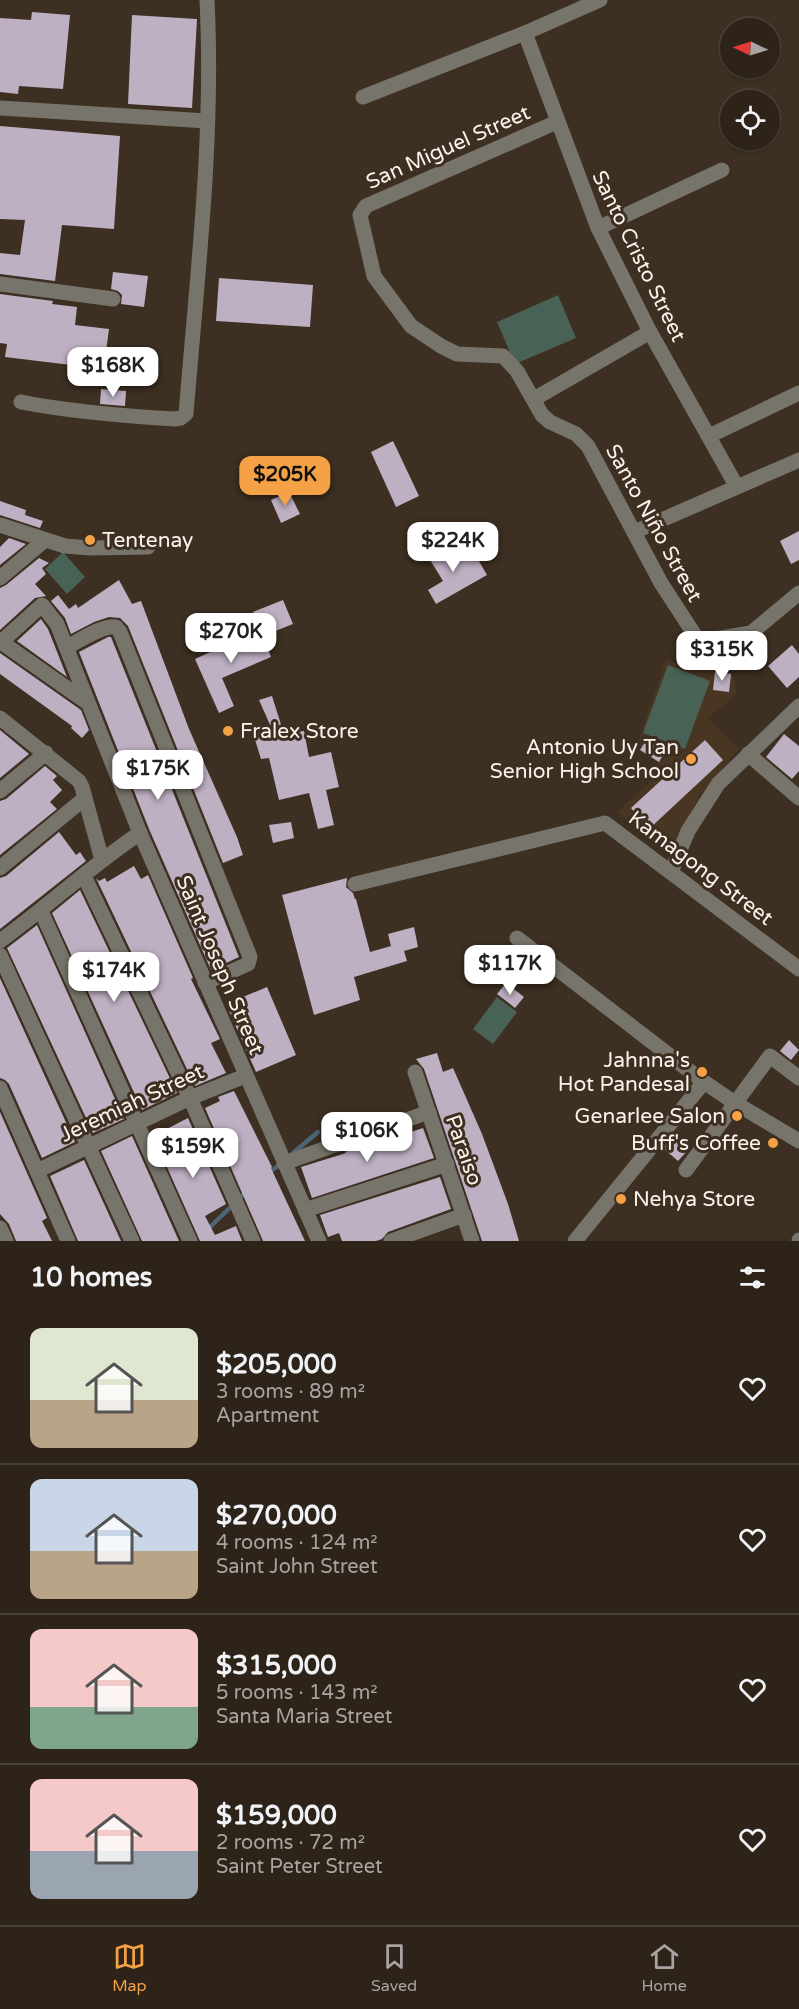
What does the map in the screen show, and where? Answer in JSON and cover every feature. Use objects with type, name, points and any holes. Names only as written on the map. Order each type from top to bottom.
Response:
[{"type":"street","points":[[21,402],[70,411],[124,416],[175,419],[186,414],[207,121],[209,64],[207,0]]},
{"type":"street","points":[[363,97],[525,33],[600,0]]},
{"type":"street","name":"Santo Cristo Street","points":[[525,33],[598,228],[650,332],[737,487]]},
{"type":"street","points":[[0,108],[207,121]]},
{"type":"street","name":"San Miguel Street","points":[[360,215],[366,206],[557,122]]},
{"type":"street","points":[[598,228],[722,170]]},
{"type":"street","name":"Santo Niño Street","points":[[360,215],[374,276],[411,326],[457,354],[503,356],[517,371],[542,415],[550,422],[576,434],[588,446],[661,583],[698,640],[751,633],[799,593]]},
{"type":"street","points":[[0,284],[113,299]]},
{"type":"street","points":[[534,399],[650,332]]},
{"type":"street","points":[[709,436],[799,393]]},
{"type":"street","points":[[634,532],[799,460]]},
{"type":"street","points":[[0,525],[45,540],[76,547],[148,547]]},
{"type":"street","points":[[0,578],[45,540]]},
{"type":"street","name":"Saint Joseph Street","points":[[88,703],[1,642],[42,605],[57,624],[140,833],[319,1241]]},
{"type":"street","points":[[67,647],[104,628],[116,627],[120,632],[250,957],[248,964],[205,983]]},
{"type":"street","points":[[671,872],[688,831],[718,784],[799,706]]},
{"type":"street","points":[[0,718],[79,781],[102,860]]},
{"type":"street","points":[[0,791],[46,753]]},
{"type":"street","points":[[748,754],[799,798]]},
{"type":"street","points":[[0,868],[85,798]]},
{"type":"street","name":"Kamagong Street","points":[[356,884],[606,822],[799,969]]},
{"type":"street","points":[[0,941],[41,911],[102,860],[140,833]]},
{"type":"street","points":[[84,876],[190,1098],[253,1241]]},
{"type":"street","points":[[41,911],[190,1240]]},
{"type":"street","points":[[517,938],[704,1082],[735,1104],[799,1140]]},
{"type":"street","points":[[0,955],[132,1241]]},
{"type":"street","points":[[686,1170],[770,1056],[799,1078]]},
{"type":"street","name":"Paraiso","points":[[415,1072],[472,1241]]},
{"type":"street","name":"Jeremiah Street","points":[[37,1171],[190,1098],[245,1076]]},
{"type":"street","points":[[574,1241],[704,1082]]},
{"type":"street","points":[[0,1088],[68,1241]]},
{"type":"street","points":[[282,1158],[429,1112]]},
{"type":"street","points":[[305,1210],[447,1164]]},
{"type":"street","points":[[391,1241],[464,1215]]},
{"type":"street","points":[[0,1228],[6,1241]]},
{"type":"shaded area","name":"Antonio Uy Tan Senior High School","points":[[666,660],[732,673],[737,694],[708,718],[739,749],[699,796],[670,855],[617,812],[665,768],[636,747]]},
{"type":"green space","points":[[558,295],[576,338],[515,364],[497,322]]},
{"type":"green space","points":[[63,552],[85,577],[67,594],[45,569]]},
{"type":"green space","points":[[668,665],[710,681],[685,749],[643,733]]},
{"type":"green space","points":[[497,997],[517,1012],[493,1044],[473,1029]]},
{"type":"building","points":[[32,12],[70,15],[63,89],[19,86],[18,94],[0,92],[0,18],[31,20]]},
{"type":"building","points":[[132,15],[197,19],[192,108],[128,104]]},
{"type":"building","points":[[0,126],[120,136],[114,229],[62,225],[55,281],[0,274],[0,253],[20,255],[25,220],[0,219]]},
{"type":"building","points":[[113,272],[148,276],[144,307],[121,304],[122,295],[111,289]]},
{"type":"building","points":[[219,278],[313,285],[310,327],[216,321]]},
{"type":"building","points":[[0,294],[53,301],[52,304],[77,307],[75,325],[109,329],[103,374],[71,371],[71,365],[5,357],[7,344],[0,343]]},
{"type":"building","points":[[101,389],[126,391],[125,406],[100,404]]},
{"type":"building","points":[[393,441],[419,496],[396,507],[371,452]]},
{"type":"building","points":[[289,492],[300,514],[281,523],[271,500]]},
{"type":"building","points":[[0,501],[26,510],[25,515],[43,521],[40,528],[0,515]]},
{"type":"building","points":[[799,531],[799,560],[791,564],[780,541]]},
{"type":"building","points":[[9,538],[26,544],[0,565],[0,547]]},
{"type":"building","points":[[437,541],[450,564],[473,551],[487,575],[436,604],[428,590],[443,581],[424,550]]},
{"type":"building","points":[[39,558],[49,563],[42,568],[46,574],[35,584],[46,596],[35,598],[0,630],[0,588]]},
{"type":"building","points":[[119,580],[132,604],[141,601],[189,729],[243,855],[223,863],[128,626],[120,618],[109,617],[71,634],[65,618],[51,601],[58,595],[69,609],[76,604],[78,608]]},
{"type":"building","points":[[283,600],[293,624],[263,636],[253,612]]},
{"type":"building","points":[[41,619],[48,629],[67,677],[17,641]]},
{"type":"building","points":[[260,629],[271,657],[222,678],[234,706],[219,713],[195,659],[217,649],[216,645]]},
{"type":"building","points":[[111,637],[239,957],[211,970],[149,829],[79,652]]},
{"type":"building","points":[[792,645],[799,654],[799,677],[787,688],[768,666]]},
{"type":"building","points":[[0,653],[81,710],[89,730],[82,738],[71,728],[72,726],[0,674]]},
{"type":"building","points":[[715,672],[731,674],[729,692],[713,690]]},
{"type":"building","points":[[272,696],[284,734],[304,731],[309,757],[331,752],[339,787],[326,790],[334,825],[318,829],[309,793],[279,800],[269,758],[261,759],[252,730],[271,727],[259,700]]},
{"type":"building","points":[[0,730],[29,754],[0,778]]},
{"type":"building","points":[[784,734],[799,746],[799,771],[792,779],[766,757]]},
{"type":"building","points":[[649,736],[667,748],[659,762],[640,750]]},
{"type":"building","points":[[705,740],[723,760],[649,829],[631,808]]},
{"type":"building","points":[[45,766],[57,776],[53,780],[62,790],[50,802],[57,809],[0,855],[0,801],[6,799]]},
{"type":"building","points":[[291,822],[294,838],[273,843],[269,825]]},
{"type":"building","points":[[59,832],[76,855],[80,852],[86,861],[0,929],[0,878],[6,876]]},
{"type":"building","points":[[134,866],[141,879],[148,875],[193,978],[191,979],[220,1039],[211,1043],[226,1073],[195,1086],[96,878],[99,881],[105,878],[107,882]]},
{"type":"building","points":[[347,878],[346,887],[356,899],[370,952],[391,946],[388,934],[414,927],[418,947],[404,951],[407,961],[354,977],[360,1000],[314,1015],[282,895]]},
{"type":"building","points":[[80,890],[177,1093],[142,1110],[52,913]]},
{"type":"building","points":[[37,925],[124,1119],[93,1133],[7,948]]},
{"type":"building","points":[[0,978],[75,1142],[42,1158],[9,1084],[0,1078]]},
{"type":"building","points":[[506,983],[524,997],[515,1008],[497,994]]},
{"type":"building","points":[[267,987],[296,1055],[256,1072],[226,1004]]},
{"type":"building","points":[[789,1040],[799,1050],[791,1060],[780,1051]]},
{"type":"building","points":[[437,1053],[443,1072],[453,1068],[482,1134],[519,1241],[482,1241],[424,1069],[416,1059]]},
{"type":"building","points":[[234,1091],[272,1167],[305,1241],[263,1241],[205,1108],[220,1101],[218,1097]]},
{"type":"building","points":[[0,1112],[47,1218],[42,1221],[52,1241],[16,1241],[9,1224],[0,1214]]},
{"type":"building","points":[[188,1118],[226,1204],[205,1216],[215,1235],[236,1226],[242,1241],[200,1241],[153,1136]]},
{"type":"building","points":[[423,1128],[434,1158],[312,1198],[301,1167],[355,1148],[357,1151],[395,1135],[396,1137]]},
{"type":"building","points":[[132,1136],[179,1241],[142,1241],[101,1151]]},
{"type":"building","points":[[672,1136],[688,1150],[678,1161],[663,1148]]},
{"type":"building","points":[[84,1160],[121,1241],[78,1241],[50,1176]]},
{"type":"building","points":[[440,1177],[451,1209],[388,1232],[382,1239],[376,1241],[342,1241],[339,1233],[328,1237],[320,1215]]},
{"type":"waterway","points":[[293,1153],[318,1132]]},
{"type":"waterway","points":[[267,1174],[282,1163]]},
{"type":"waterway","points":[[208,1229],[247,1191]]},
{"type":"place","name":"Tentenay","points":[[90,540]]},
{"type":"place","name":"Fralex Store","points":[[228,731]]},
{"type":"place","name":"Antonio Uy Tan Senior High School","points":[[691,759]]},
{"type":"place","name":"Jahnna's Hot Pandesal","points":[[702,1072]]},
{"type":"place","name":"Genarlee Salon","points":[[737,1116]]},
{"type":"place","name":"Buff's Coffee","points":[[773,1143]]},
{"type":"place","name":"Nehya Store","points":[[621,1199]]}]
